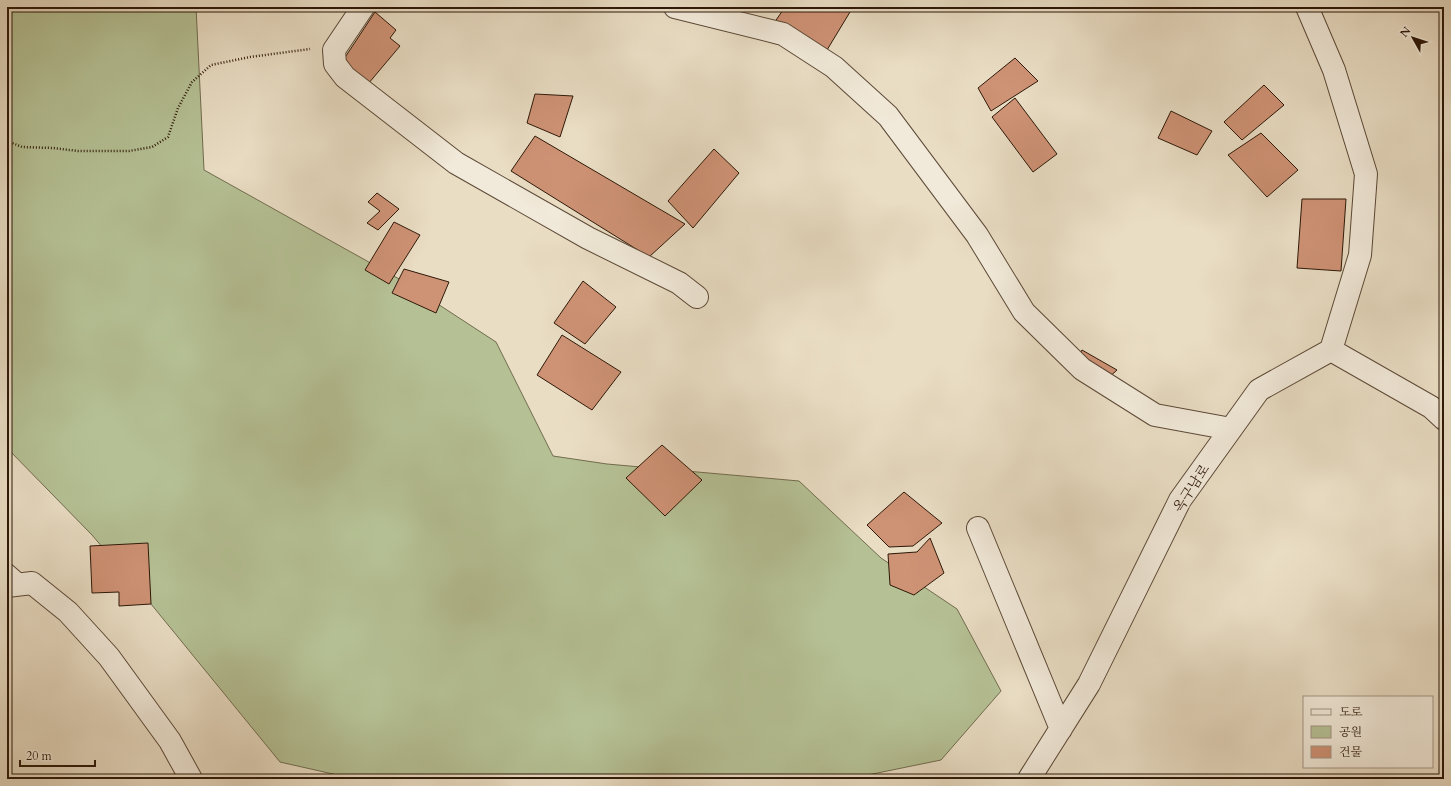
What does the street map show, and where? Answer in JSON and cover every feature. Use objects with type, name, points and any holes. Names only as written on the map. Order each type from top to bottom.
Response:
[{"type":"street","points":[[363,7],[334,50],[335,64],[345,77],[456,163],[588,238],[679,283],[697,297]]},
{"type":"street","points":[[675,7],[782,34],[834,66],[888,116],[977,235],[1024,312],[1082,370],[1156,415],[1231,429]]},
{"type":"street","points":[[1307,7],[1334,70],[1366,174],[1360,255],[1331,350],[1431,408],[1444,419]]},
{"type":"street","name":"옥구남로","points":[[1029,779],[1089,684],[1180,500],[1259,390],[1331,350]]},
{"type":"street","points":[[978,528],[1061,729]]},
{"type":"street","points":[[12,580],[32,583],[68,612],[109,658],[170,741],[190,779]]},
{"type":"path","points":[[7,142],[22,147],[53,148],[78,151],[129,151],[152,147],[168,137],[178,108],[192,82],[211,65],[250,57],[330,47],[335,64]]},
{"type":"green space","points":[[7,7],[196,7],[204,170],[401,280],[496,342],[553,456],[607,464],[799,481],[881,558],[957,609],[1001,691],[941,760],[848,779],[355,779],[280,762],[151,604],[92,535],[7,448]]},
{"type":"building","points":[[785,7],[853,7],[827,50],[774,23]]},
{"type":"building","points":[[375,12],[396,30],[390,38],[400,46],[368,84],[338,68]]},
{"type":"building","points":[[1015,58],[1038,81],[991,111],[978,88]]},
{"type":"building","points":[[1264,85],[1284,105],[1242,140],[1224,122]]},
{"type":"building","points":[[535,94],[573,96],[560,137],[527,123]]},
{"type":"building","points":[[1015,98],[1057,154],[1033,172],[992,117]]},
{"type":"building","points":[[1171,111],[1212,131],[1197,155],[1158,138]]},
{"type":"building","points":[[1261,133],[1298,170],[1267,197],[1228,155]]},
{"type":"building","points":[[535,136],[685,224],[649,257],[511,171]]},
{"type":"building","points":[[714,149],[739,173],[693,228],[668,201]]},
{"type":"building","points":[[377,193],[399,209],[378,230],[367,223],[380,211],[368,202]]},
{"type":"building","points":[[1302,199],[1346,199],[1341,271],[1297,268]]},
{"type":"building","points":[[394,222],[420,235],[389,284],[365,270]]},
{"type":"building","points":[[404,269],[449,282],[436,313],[392,293]]},
{"type":"building","points":[[583,281],[616,307],[585,344],[554,323]]},
{"type":"building","points":[[562,335],[621,372],[592,410],[537,375]]},
{"type":"building","points":[[1082,350],[1117,370],[1095,390],[1069,370]]},
{"type":"building","points":[[662,445],[702,480],[665,516],[626,478]]},
{"type":"building","points":[[904,492],[942,523],[913,546],[889,547],[867,525]]},
{"type":"building","points":[[930,538],[944,573],[914,595],[890,585],[888,554],[917,552]]},
{"type":"building","points":[[148,543],[151,604],[119,606],[119,592],[92,593],[90,546]]}]
